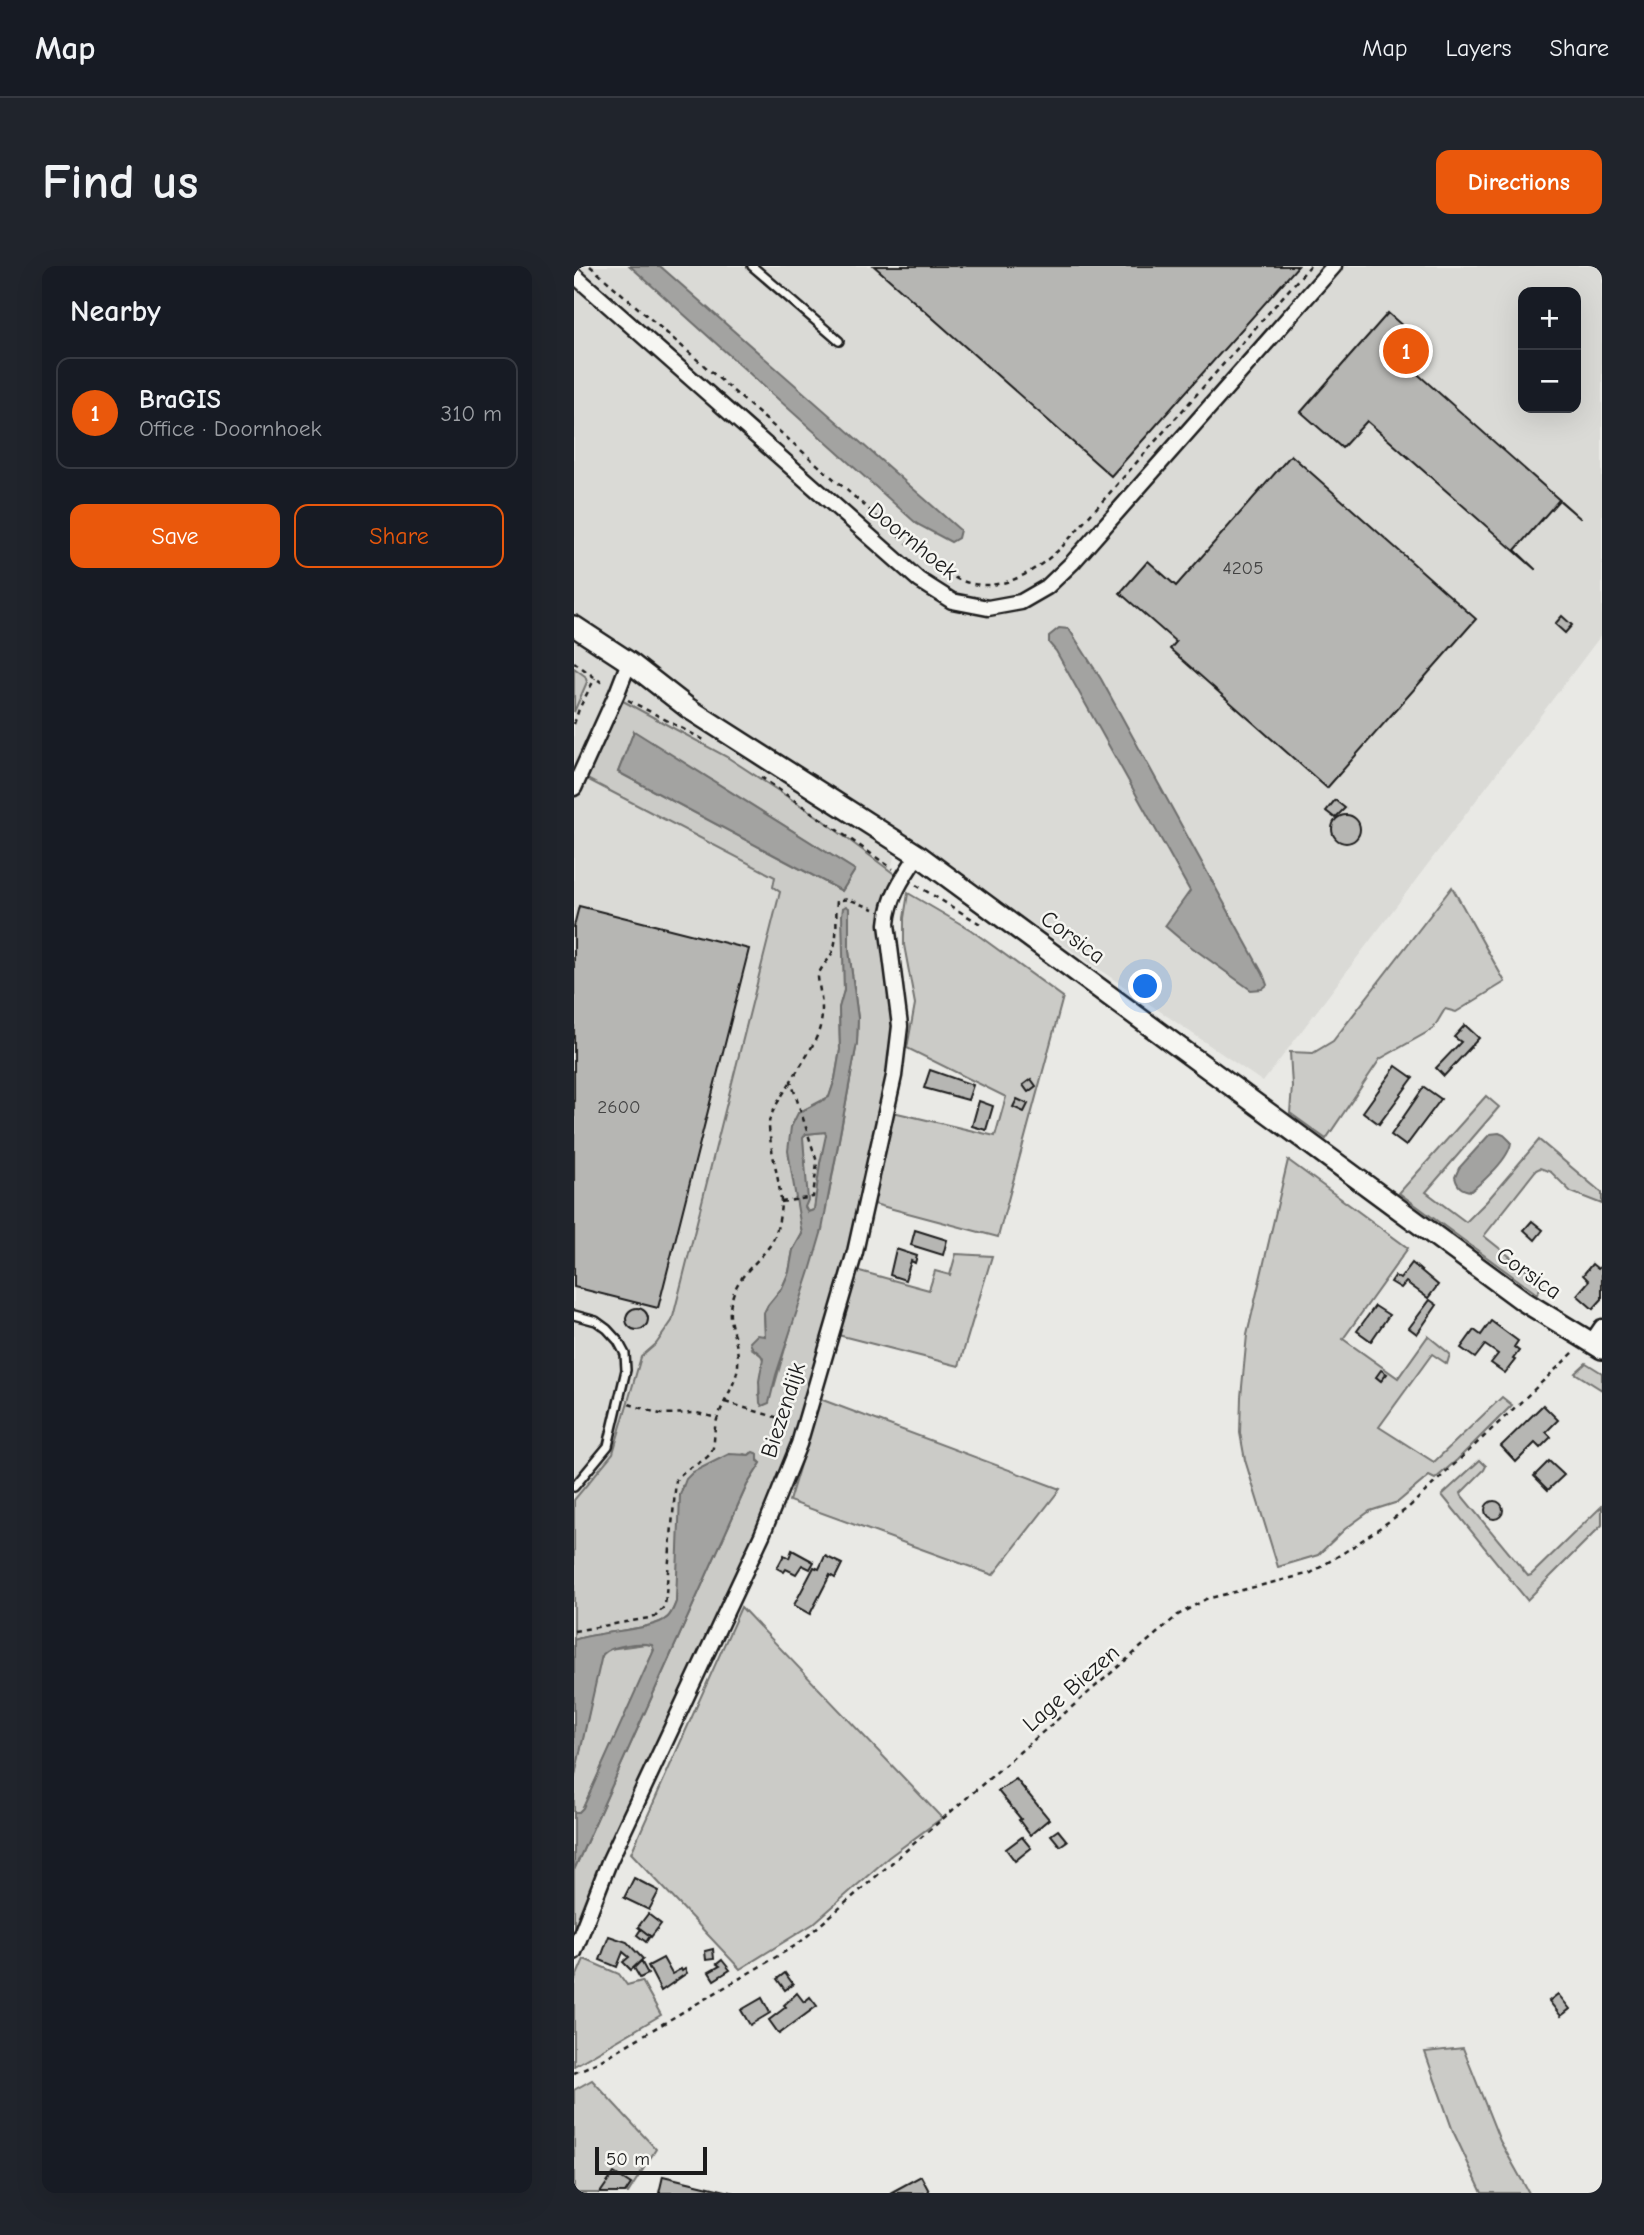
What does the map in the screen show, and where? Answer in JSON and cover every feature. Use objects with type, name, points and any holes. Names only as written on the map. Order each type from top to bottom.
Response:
[{"type":"street","name":"Doornhoek","points":[[574,275],[919,580],[952,601],[988,608],[1021,602],[1047,587],[1064,571],[1334,266]]},
{"type":"street","name":"Corsica","points":[[574,626],[629,662],[688,708],[918,855],[1525,1302],[1598,1340]]},
{"type":"street","points":[[574,788],[629,662]]},
{"type":"street","name":"Biezendijk","points":[[574,1952],[609,1862],[762,1535],[799,1444],[855,1252],[894,1076],[900,1026],[887,924],[890,903],[918,855]]},
{"type":"lane","points":[[752,266],[839,341]]},
{"type":"lane","points":[[574,1315],[596,1321],[607,1329],[625,1354],[626,1370],[608,1446],[574,1487]]},
{"type":"path","name":"Doornhoek","points":[[590,266],[929,562],[961,581],[984,585],[1004,583],[1026,575],[1040,567],[1060,548],[1310,266]]},
{"type":"path","points":[[574,662],[617,693],[708,742]]},
{"type":"path","points":[[574,724],[595,678]]},
{"type":"path","points":[[754,771],[845,833],[903,877]]},
{"type":"path","points":[[574,1631],[655,1617],[665,1606],[676,1479],[685,1469],[710,1454],[718,1418],[734,1382],[739,1360],[730,1326],[729,1308],[733,1293],[739,1280],[773,1241],[781,1202],[769,1121],[821,1027],[818,977],[832,954],[836,939],[837,901],[848,899],[878,910]]},
{"type":"path","points":[[781,1202],[813,1197],[817,1162],[791,1081]]},
{"type":"path","name":"Lage Biezen","points":[[574,2073],[598,2062],[798,1944],[1178,1615],[1206,1599],[1311,1573],[1408,1508],[1574,1351],[1598,1340]]},
{"type":"path","points":[[619,1401],[660,1414],[697,1413],[718,1418]]},
{"type":"path","points":[[725,1402],[798,1424]]},
{"type":"shaded area","points":[[574,266],[1602,266],[1602,634],[1263,1082],[879,818],[894,857],[880,913],[892,1037],[862,1192],[574,1546]]},
{"type":"shaded area","points":[[630,266],[660,266],[960,530],[958,538],[951,542],[917,524]]},
{"type":"shaded area","points":[[1059,628],[1069,629],[1101,679],[1263,974],[1267,985],[1262,989],[1251,990],[1165,926],[1190,891],[1056,651],[1049,643],[1049,636]]},
{"type":"shaded area","points":[[574,668],[585,676],[587,682],[574,712]]},
{"type":"shaded area","points":[[623,701],[727,757],[817,816],[897,876],[885,898],[881,914],[881,939],[889,976],[892,1046],[873,1158],[860,1214],[777,1489],[574,1938],[574,1870],[747,1485],[761,1463],[751,1453],[744,1454],[682,1486],[676,1602],[668,1617],[661,1622],[638,1628],[574,1640],[574,1500],[613,1453],[641,1357],[656,1344],[672,1321],[780,892],[773,887],[775,877],[585,778]],"holes":[[[634,732],[855,870],[842,891],[618,772]],[[843,908],[849,909],[849,951],[858,1018],[857,1043],[829,1194],[774,1387],[759,1394],[763,1360],[762,1356],[751,1348],[765,1336],[764,1313],[782,1288],[789,1272],[793,1250],[802,1234],[798,1113],[829,1097],[835,1079],[840,1050],[839,1008],[844,991]]]},
{"type":"shaded area","points":[[634,731],[855,870],[842,891],[618,772]]},
{"type":"shaded area","points":[[1452,887],[1505,982],[1456,1012],[1445,1009],[1433,1029],[1380,1059],[1326,1139],[1290,1113],[1290,1052],[1313,1053],[1333,1041]]},
{"type":"shaded area","points":[[908,893],[971,930],[1063,997],[998,1237],[874,1204],[893,1112],[995,1136],[1006,1097],[907,1048],[915,1004],[904,945]]},
{"type":"shaded area","points":[[843,908],[849,908],[849,951],[858,1018],[857,1043],[822,1230],[769,1403],[762,1406],[759,1381],[763,1359],[750,1342],[757,1335],[765,1336],[764,1313],[782,1288],[789,1272],[793,1250],[802,1234],[788,1151],[791,1127],[798,1113],[829,1097],[835,1079],[840,1050],[839,1008],[844,990]],"holes":[[[825,1132],[814,1210],[808,1212],[805,1207],[808,1200],[803,1138],[806,1134]]]},
{"type":"shaded area","points":[[1486,1096],[1499,1107],[1426,1192],[1466,1222],[1539,1140],[1602,1193],[1602,1204],[1571,1192],[1551,1172],[1540,1168],[1484,1236],[1543,1283],[1537,1294],[1399,1193]]},
{"type":"shaded area","points":[[1499,1133],[1511,1142],[1506,1155],[1489,1176],[1471,1191],[1462,1189],[1455,1177],[1459,1168],[1490,1134]]},
{"type":"shaded area","points":[[806,1134],[827,1134],[814,1210],[807,1212],[803,1138]]},
{"type":"shaded area","points":[[1288,1160],[1408,1248],[1343,1339],[1398,1378],[1428,1336],[1450,1354],[1447,1364],[1432,1354],[1379,1427],[1434,1462],[1502,1397],[1512,1405],[1435,1479],[1429,1476],[1398,1502],[1370,1511],[1345,1529],[1318,1555],[1278,1567],[1245,1460],[1240,1433],[1247,1335]]},
{"type":"shaded area","points":[[956,1254],[992,1256],[959,1366],[838,1335],[856,1270],[929,1290],[935,1271],[950,1275]]},
{"type":"shaded area","points":[[1586,1363],[1602,1373],[1602,1390],[1575,1373]]},
{"type":"shaded area","points":[[820,1399],[1060,1489],[993,1575],[789,1501]]},
{"type":"shaded area","points":[[753,1452],[758,1454],[758,1461],[761,1463],[747,1485],[574,1870],[574,1812],[583,1808],[654,1650],[652,1645],[633,1644],[612,1649],[602,1655],[574,1779],[574,1640],[638,1628],[661,1622],[668,1617],[676,1602],[680,1495],[686,1479],[693,1472],[729,1454],[749,1455]]},
{"type":"shaded area","points":[[1480,1460],[1486,1466],[1484,1470],[1461,1493],[1462,1496],[1528,1576],[1602,1506],[1602,1525],[1527,1600],[1442,1495]]},
{"type":"shaded area","points":[[741,1607],[942,1818],[889,1857],[813,1924],[740,1969],[631,1853]]},
{"type":"shaded area","points":[[652,1645],[654,1653],[583,1808],[574,1812],[574,1779],[600,1660],[609,1649]]},
{"type":"shaded area","points":[[584,1959],[619,1974],[627,1985],[642,1981],[661,2015],[574,2066],[574,1982]]},
{"type":"shaded area","points":[[1463,2048],[1500,2141],[1529,2193],[1482,2193],[1453,2131],[1425,2052]]},
{"type":"shaded area","points":[[592,2080],[656,2149],[628,2193],[574,2193],[574,2090]]},
{"type":"building","points":[[874,266],[1298,266],[1111,476]]},
{"type":"building","points":[[1388,313],[1430,350],[1412,369],[1581,519],[1559,500],[1515,550],[1536,570],[1367,421],[1342,448],[1301,412]]},
{"type":"building","points":[[1291,455],[1476,619],[1327,788],[1170,649],[1176,642],[1120,593],[1148,561],[1176,586]]},
{"type":"building","points":[[1562,616],[1572,625],[1565,633],[1555,624]]},
{"type":"building","points":[[1335,800],[1345,808],[1335,818],[1326,811]]},
{"type":"building","points":[[1346,815],[1356,819],[1360,829],[1356,839],[1346,843],[1336,839],[1332,829],[1336,819]]},
{"type":"building","points":[[579,906],[749,949],[658,1308],[574,1287],[574,926]]},
{"type":"building","points":[[1465,1025],[1479,1038],[1444,1076],[1436,1068],[1461,1042],[1454,1037]]},
{"type":"building","points":[[1396,1066],[1413,1078],[1379,1124],[1363,1112]]},
{"type":"building","points":[[930,1070],[973,1085],[968,1100],[924,1088]]},
{"type":"building","points":[[1031,1079],[1036,1086],[1028,1092],[1023,1085]]},
{"type":"building","points":[[1424,1087],[1441,1099],[1406,1146],[1391,1135]]},
{"type":"building","points":[[1017,1099],[1028,1104],[1024,1112],[1013,1107]]},
{"type":"building","points":[[979,1101],[993,1106],[986,1130],[972,1126]]},
{"type":"building","points":[[1532,1221],[1543,1230],[1535,1240],[1524,1230]]},
{"type":"building","points":[[915,1230],[947,1240],[943,1255],[911,1245]]},
{"type":"building","points":[[896,1249],[917,1256],[915,1263],[911,1261],[905,1280],[890,1275]]},
{"type":"building","points":[[1412,1263],[1438,1285],[1428,1298],[1406,1282],[1401,1288],[1391,1282],[1395,1276],[1400,1279]]},
{"type":"building","points":[[1592,1264],[1598,1269],[1602,1265],[1602,1299],[1593,1309],[1577,1295],[1589,1281],[1583,1275]]},
{"type":"building","points":[[1430,1300],[1437,1305],[1417,1334],[1409,1328]]},
{"type":"building","points":[[1375,1306],[1389,1315],[1371,1341],[1357,1331]]},
{"type":"building","points":[[637,1308],[645,1311],[648,1319],[645,1327],[637,1330],[629,1327],[626,1319],[629,1311]]},
{"type":"building","points":[[1491,1321],[1518,1341],[1514,1347],[1519,1351],[1505,1373],[1491,1363],[1498,1354],[1485,1345],[1475,1358],[1461,1348],[1474,1330],[1481,1335]]},
{"type":"building","points":[[1381,1370],[1387,1374],[1381,1381],[1376,1377]]},
{"type":"building","points":[[1543,1405],[1558,1420],[1546,1432],[1551,1437],[1540,1448],[1535,1443],[1516,1462],[1501,1446]]},
{"type":"building","points":[[1549,1461],[1564,1475],[1548,1490],[1534,1476]]},
{"type":"building","points":[[1494,1501],[1500,1504],[1503,1510],[1500,1516],[1494,1519],[1488,1516],[1485,1510],[1488,1504]]},
{"type":"building","points":[[792,1550],[814,1562],[810,1569],[802,1565],[796,1574],[777,1568],[784,1555],[789,1558]]},
{"type":"building","points":[[825,1556],[842,1564],[835,1578],[830,1575],[810,1614],[794,1605],[814,1567],[819,1569]]},
{"type":"building","points":[[1016,1779],[1049,1819],[1030,1835],[1019,1820],[1021,1819],[998,1791]]},
{"type":"building","points":[[1058,1830],[1067,1841],[1060,1846],[1051,1835]]},
{"type":"building","points":[[1022,1837],[1031,1848],[1015,1861],[1006,1849]]},
{"type":"building","points":[[634,1878],[659,1891],[649,1910],[624,1898]]},
{"type":"building","points":[[648,1914],[661,1924],[651,1937],[638,1927]]},
{"type":"building","points":[[641,1929],[650,1936],[646,1942],[637,1935]]},
{"type":"building","points":[[609,1936],[627,1942],[643,1959],[631,1970],[623,1962],[629,1957],[623,1952],[617,1967],[600,1960]]},
{"type":"building","points":[[713,1949],[714,1959],[706,1960],[705,1951]]},
{"type":"building","points":[[663,1958],[672,1974],[681,1969],[685,1969],[687,1973],[661,1991],[648,1966]]},
{"type":"building","points":[[722,1960],[730,1970],[714,1980],[709,1972],[720,1966],[717,1964]]},
{"type":"building","points":[[641,1961],[648,1974],[640,1978],[634,1968]]},
{"type":"building","points":[[785,1973],[793,1984],[785,1990],[777,1979]]},
{"type":"building","points":[[797,1993],[804,2002],[810,1997],[817,2006],[779,2034],[769,2020],[786,2007],[784,2005]]},
{"type":"building","points":[[1558,1994],[1570,2009],[1561,2016],[1549,2001]]},
{"type":"building","points":[[762,1998],[770,2013],[750,2025],[741,2010]]},
{"type":"building","points":[[614,2173],[631,2184],[625,2193],[600,2193]]},
{"type":"building","points":[[663,2176],[734,2193],[659,2193]]},
{"type":"building","points":[[921,2176],[930,2193],[890,2193]]},
{"type":"place","name":"BraGIS","points":[[1406,351]]}]
